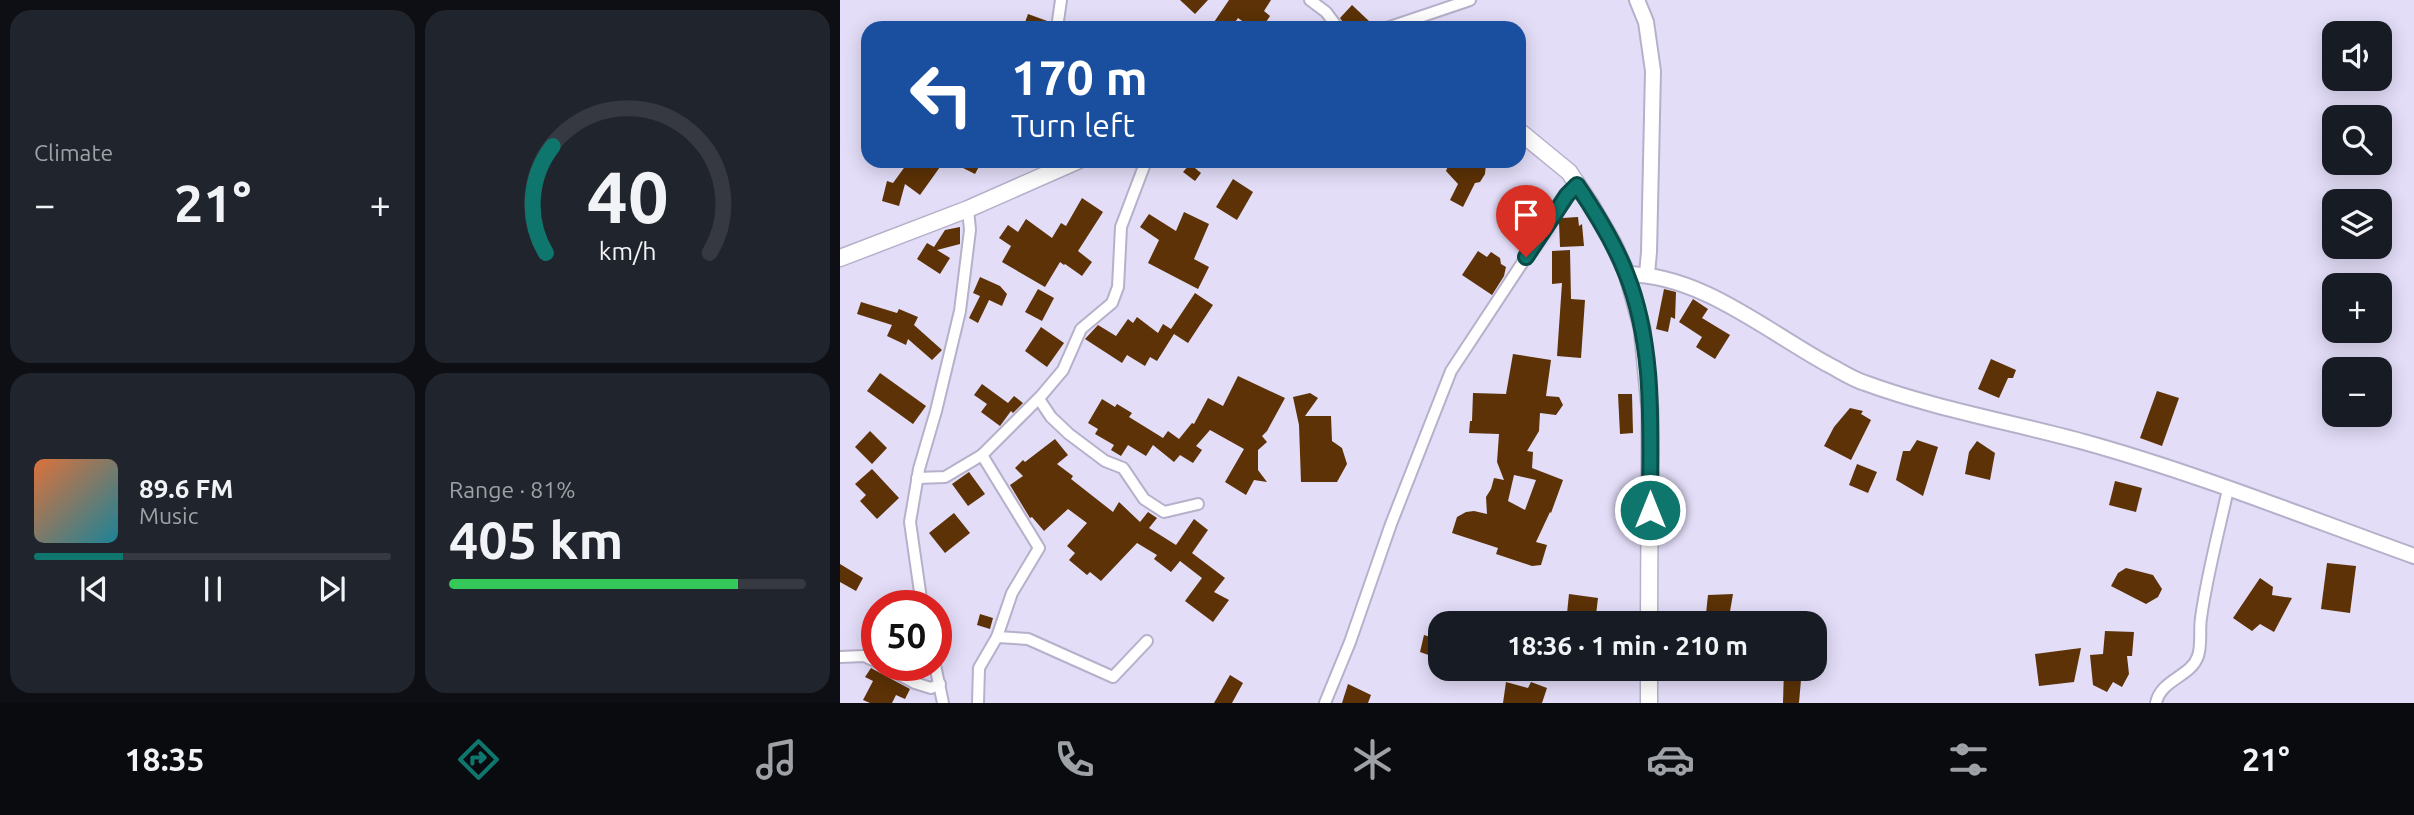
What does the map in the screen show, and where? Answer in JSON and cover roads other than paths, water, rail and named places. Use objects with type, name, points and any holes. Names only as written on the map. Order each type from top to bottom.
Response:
[{"type":"main road","points":[[1526,137],[1569,172],[1613,243],[1627,274],[1642,328],[1650,410],[1649,611]]},
{"type":"main road","points":[[840,258],[968,209],[1051,168]]},
{"type":"main road","points":[[1649,681],[1649,703]]},
{"type":"street","points":[[1058,21],[1060,0]]},
{"type":"street","points":[[1310,0],[1333,21]]},
{"type":"street","points":[[1408,21],[1470,0]]},
{"type":"street","points":[[1637,0],[1646,22],[1653,71],[1647,274]]},
{"type":"street","points":[[917,478],[945,477],[982,455],[1039,399],[1063,370],[1081,329],[1112,303],[1118,287],[1121,227],[1143,168]]},
{"type":"street","points":[[1325,703],[1451,372],[1567,195],[1577,185]]},
{"type":"street","points":[[920,590],[910,522],[917,478],[960,311],[971,230],[968,209]]},
{"type":"street","points":[[1627,274],[1647,274],[1682,284],[1713,298],[1861,382],[1926,403],[2085,442],[2228,489],[2414,556]]},
{"type":"street","points":[[1039,399],[1069,434],[1105,461],[1124,468],[1144,499],[1164,512],[1198,504]]},
{"type":"street","points":[[978,703],[979,668],[997,637],[1012,593],[1039,548],[982,455]]},
{"type":"street","points":[[2156,703],[2157,695],[2173,679],[2194,665],[2199,654],[2201,619],[2228,489]]},
{"type":"street","points":[[997,637],[1028,639],[1113,677],[1147,641]]},
{"type":"street","points":[[840,657],[861,656]]},
{"type":"street","points":[[911,681],[931,688],[940,684]]},
{"type":"street","points":[[939,681],[943,703]]}]
